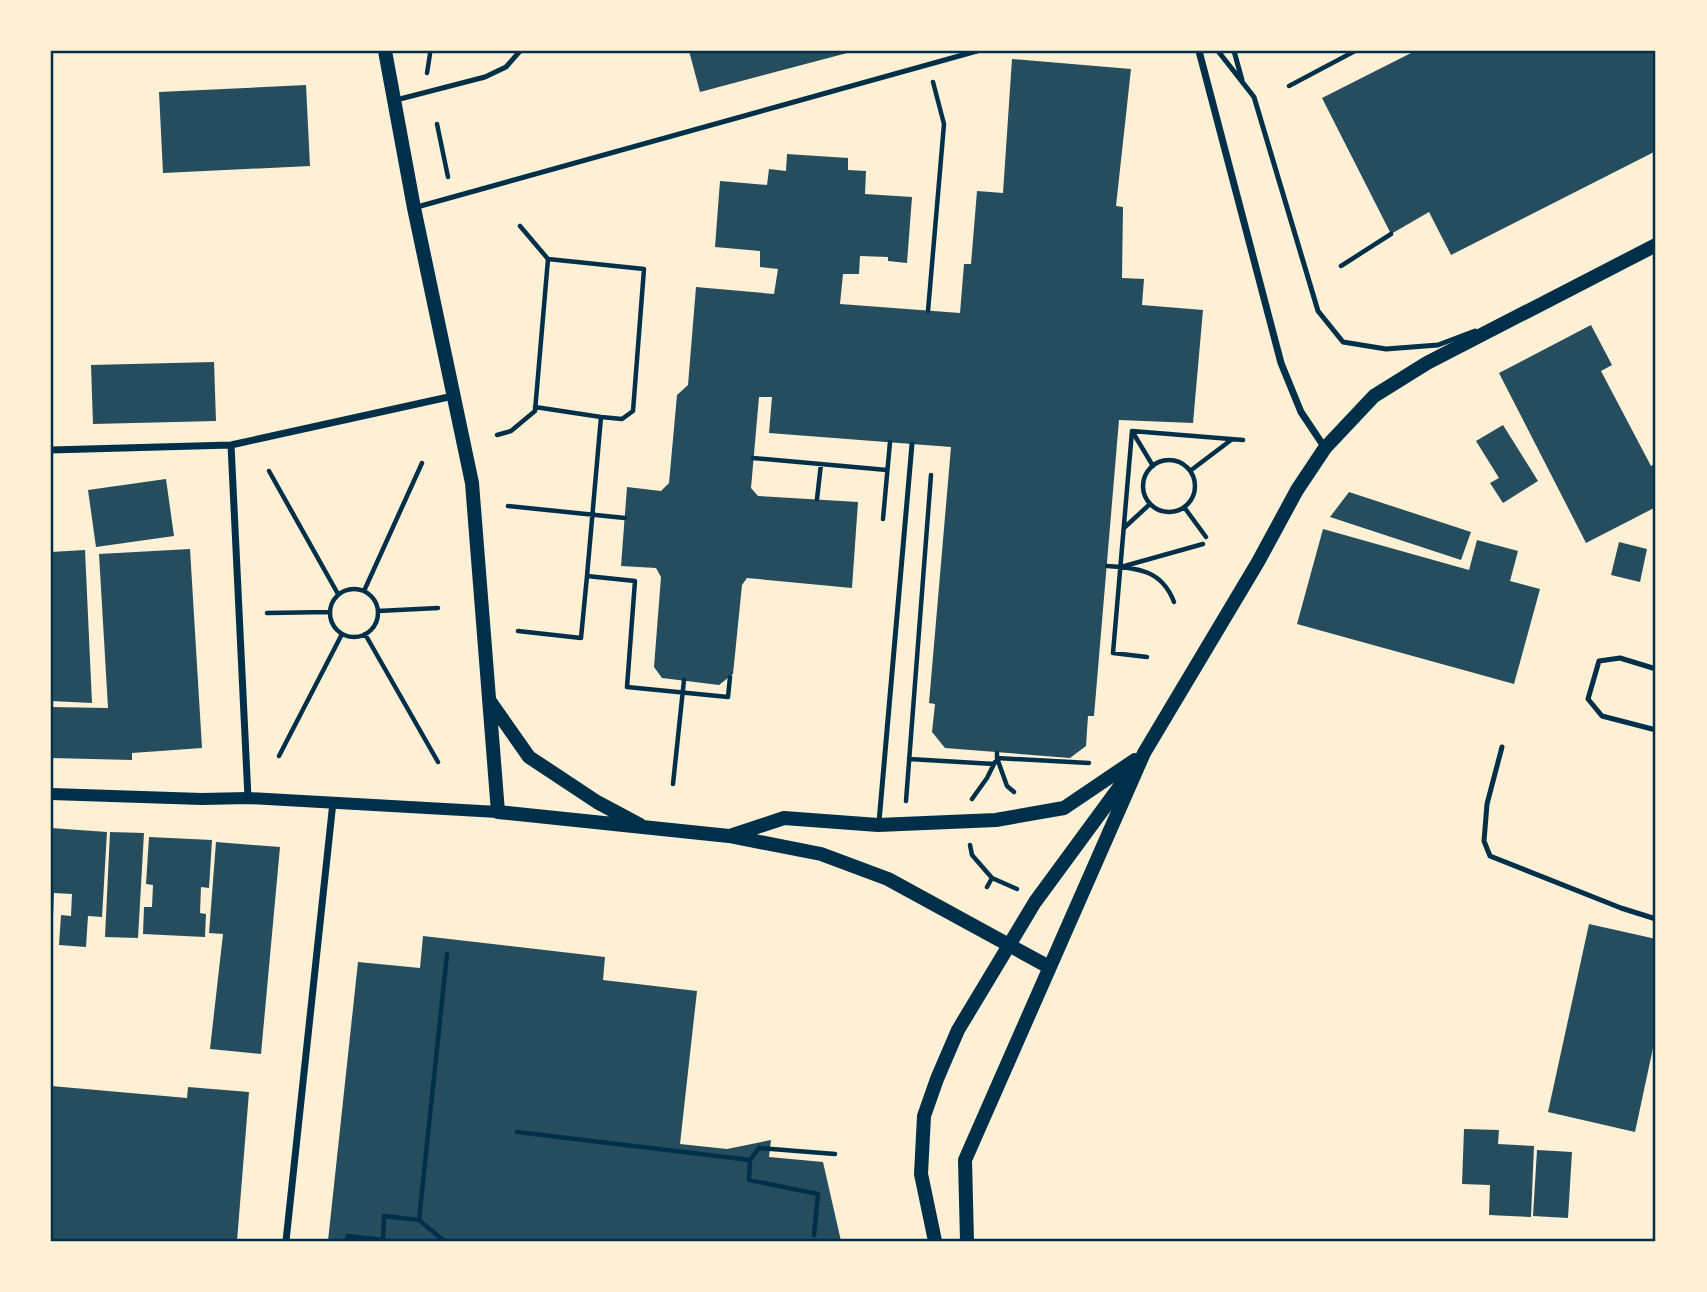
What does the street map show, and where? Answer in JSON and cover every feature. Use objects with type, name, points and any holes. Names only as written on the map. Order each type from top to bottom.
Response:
[{"type":"main road","points":[[385,51],[414,208],[472,483],[498,812],[729,836],[821,854],[888,879],[1049,967]]},
{"type":"main road","points":[[935,1241],[921,1174],[924,1116],[958,1030],[1035,902],[1144,753],[1258,562],[1297,490],[1325,448],[1374,396],[1427,363],[1656,244]]},
{"type":"main road","points":[[488,699],[529,757],[597,802],[647,829]]},
{"type":"main road","points":[[729,836],[784,818],[878,825],[996,821],[1065,808],[1144,753]]},
{"type":"main road","points":[[967,1241],[965,1160],[1144,753]]},
{"type":"street","points":[[1199,51],[1281,363],[1301,412],[1325,448]]},
{"type":"street","points":[[51,450],[231,446],[453,396]]},
{"type":"street","points":[[231,446],[248,798]]},
{"type":"street","points":[[51,794],[248,798],[498,812]]},
{"type":"street","points":[[286,1241],[333,802]]},
{"type":"lane","points":[[393,101],[485,77],[506,67],[520,51]]},
{"type":"lane","points":[[414,208],[977,51]]},
{"type":"lane","points":[[1218,51],[1254,97],[1318,311],[1343,342],[1386,349],[1438,345],[1523,313]]},
{"type":"lane","points":[[1234,51],[1243,83]]},
{"type":"lane","points":[[878,825],[912,444]]},
{"type":"lane","points":[[1656,669],[1620,658],[1599,661],[1588,699],[1602,716],[1656,730]]},
{"type":"lane","points":[[1502,747],[1487,804],[1484,841],[1490,856],[1621,908],[1656,919]]},
{"type":"path","points":[[1289,86],[1355,51]]},
{"type":"path","points":[[427,75],[429,54]]},
{"type":"path","points":[[928,311],[944,124],[931,75]]},
{"type":"path","points":[[437,124],[449,177]]},
{"type":"path","points":[[520,226],[548,259],[644,269],[633,411],[622,419],[535,407]]},
{"type":"path","points":[[1341,266],[1391,233]]},
{"type":"path","points":[[497,435],[511,431],[535,411],[548,259]]},
{"type":"path","points":[[518,631],[581,638],[601,417]]},
{"type":"path","points":[[1132,431],[1243,440]]},
{"type":"path","points":[[1132,431],[1153,466]]},
{"type":"path","points":[[1132,431],[1113,653],[1147,657]]},
{"type":"path","points":[[1190,471],[1232,439]]},
{"type":"path","points":[[753,458],[887,470]]},
{"type":"path","points":[[1175,461],[1190,471],[1194,488],[1184,507],[1175,512],[1167,512],[1150,504],[1143,485],[1145,476],[1153,466],[1175,461]]},
{"type":"path","points":[[364,591],[422,463]]},
{"type":"path","points":[[817,499],[821,464]]},
{"type":"path","points":[[269,471],[338,594]]},
{"type":"path","points":[[906,802],[932,473]]},
{"type":"path","points":[[1124,528],[1150,504]]},
{"type":"path","points":[[508,506],[625,518]]},
{"type":"path","points":[[1184,507],[1206,537]]},
{"type":"path","points":[[1121,567],[1203,544]]},
{"type":"path","points":[[1107,566],[1142,570],[1161,580],[1170,590],[1174,602]]},
{"type":"path","points":[[587,576],[635,581],[627,687],[728,697],[730,677]]},
{"type":"path","points":[[350,589],[364,591],[373,597],[378,611],[373,628],[365,634],[353,637],[342,634],[333,627],[330,604],[338,594],[350,589]]},
{"type":"path","points":[[378,611],[438,608]]},
{"type":"path","points":[[267,612],[329,612]]},
{"type":"path","points":[[279,756],[342,634]]},
{"type":"path","points":[[365,634],[438,762]]},
{"type":"path","points":[[673,784],[684,680]]},
{"type":"path","points":[[997,755],[1089,763]]},
{"type":"path","points":[[966,805],[982,786],[997,755]]},
{"type":"path","points":[[997,755],[1007,786],[1018,796]]},
{"type":"path","points":[[909,759],[994,764]]},
{"type":"path","points":[[969,838],[972,856],[992,878],[1020,890]]},
{"type":"path","points":[[987,887],[992,878]]},
{"type":"path","points":[[419,1220],[447,954]]},
{"type":"path","points":[[517,1132],[750,1160]]},
{"type":"path","points":[[814,1235],[818,1194],[749,1180],[750,1160],[759,1148],[835,1154]]},
{"type":"path","points":[[347,1241],[348,1236],[383,1240],[384,1216],[419,1220],[443,1241]]},
{"type":"building","points":[[689,51],[850,51],[851,52],[700,92]]},
{"type":"building","points":[[1415,51],[1656,51],[1656,151],[1451,255],[1429,212],[1391,234],[1322,98]]},
{"type":"building","points":[[1012,59],[1131,69],[1116,206],[1123,207],[1122,278],[1144,279],[1142,305],[1203,310],[1193,423],[1119,420],[1094,716],[1088,716],[1086,746],[1070,758],[945,748],[932,732],[935,704],[929,703],[951,447],[769,433],[772,397],[759,397],[751,488],[758,496],[858,502],[852,588],[747,578],[742,585],[733,674],[719,685],[662,678],[654,667],[661,577],[656,568],[621,566],[627,487],[661,491],[669,483],[677,395],[688,385],[696,287],[774,294],[778,269],[760,267],[760,251],[715,247],[720,181],[767,185],[769,169],[786,171],[787,154],[848,158],[848,170],[866,171],[865,194],[912,197],[907,263],[888,261],[888,257],[860,256],[859,274],[843,274],[840,304],[960,313],[964,264],[971,264],[977,191],[1003,193]]},
{"type":"building","points":[[306,85],[310,166],[163,173],[159,92]]},
{"type":"building","points":[[1591,325],[1612,365],[1601,371],[1651,466],[1656,463],[1656,507],[1586,543],[1499,373]]},
{"type":"building","points":[[214,362],[216,421],[93,424],[91,365]]},
{"type":"building","points":[[1503,425],[1538,481],[1503,503],[1490,483],[1499,478],[1476,441]]},
{"type":"building","points":[[166,479],[174,536],[96,547],[88,490]]},
{"type":"building","points":[[1349,492],[1471,532],[1461,560],[1330,517]]},
{"type":"building","points":[[1323,529],[1469,570],[1477,540],[1518,551],[1510,581],[1540,589],[1514,684],[1297,624]]},
{"type":"building","points":[[1619,542],[1647,549],[1640,582],[1611,575]]},
{"type":"building","points":[[190,549],[202,748],[132,753],[132,760],[51,758],[51,707],[108,708],[99,554]]},
{"type":"building","points":[[85,550],[92,703],[51,701],[51,552]]},
{"type":"building","points":[[51,828],[107,832],[102,917],[88,916],[86,947],[59,945],[61,915],[71,916],[72,894],[54,893],[51,917]]},
{"type":"building","points":[[110,832],[144,833],[138,938],[105,937]]},
{"type":"building","points":[[149,837],[212,840],[209,888],[201,887],[200,913],[206,914],[205,937],[143,934],[144,907],[152,907],[153,885],[146,884]]},
{"type":"building","points":[[216,842],[280,847],[261,1054],[210,1049],[223,934],[209,933]]},
{"type":"building","points":[[1589,924],[1656,939],[1656,1034],[1635,1132],[1548,1112]]},
{"type":"building","points":[[423,936],[605,957],[603,980],[697,991],[680,1144],[727,1149],[771,1140],[769,1157],[823,1162],[841,1241],[328,1241],[358,962],[420,968]]},
{"type":"building","points":[[51,1086],[187,1098],[188,1087],[249,1092],[237,1241],[51,1241]]},
{"type":"building","points":[[1464,1129],[1499,1130],[1498,1144],[1534,1146],[1531,1217],[1489,1215],[1490,1185],[1462,1184]]},
{"type":"building","points":[[1537,1150],[1572,1152],[1568,1218],[1533,1216]]}]
